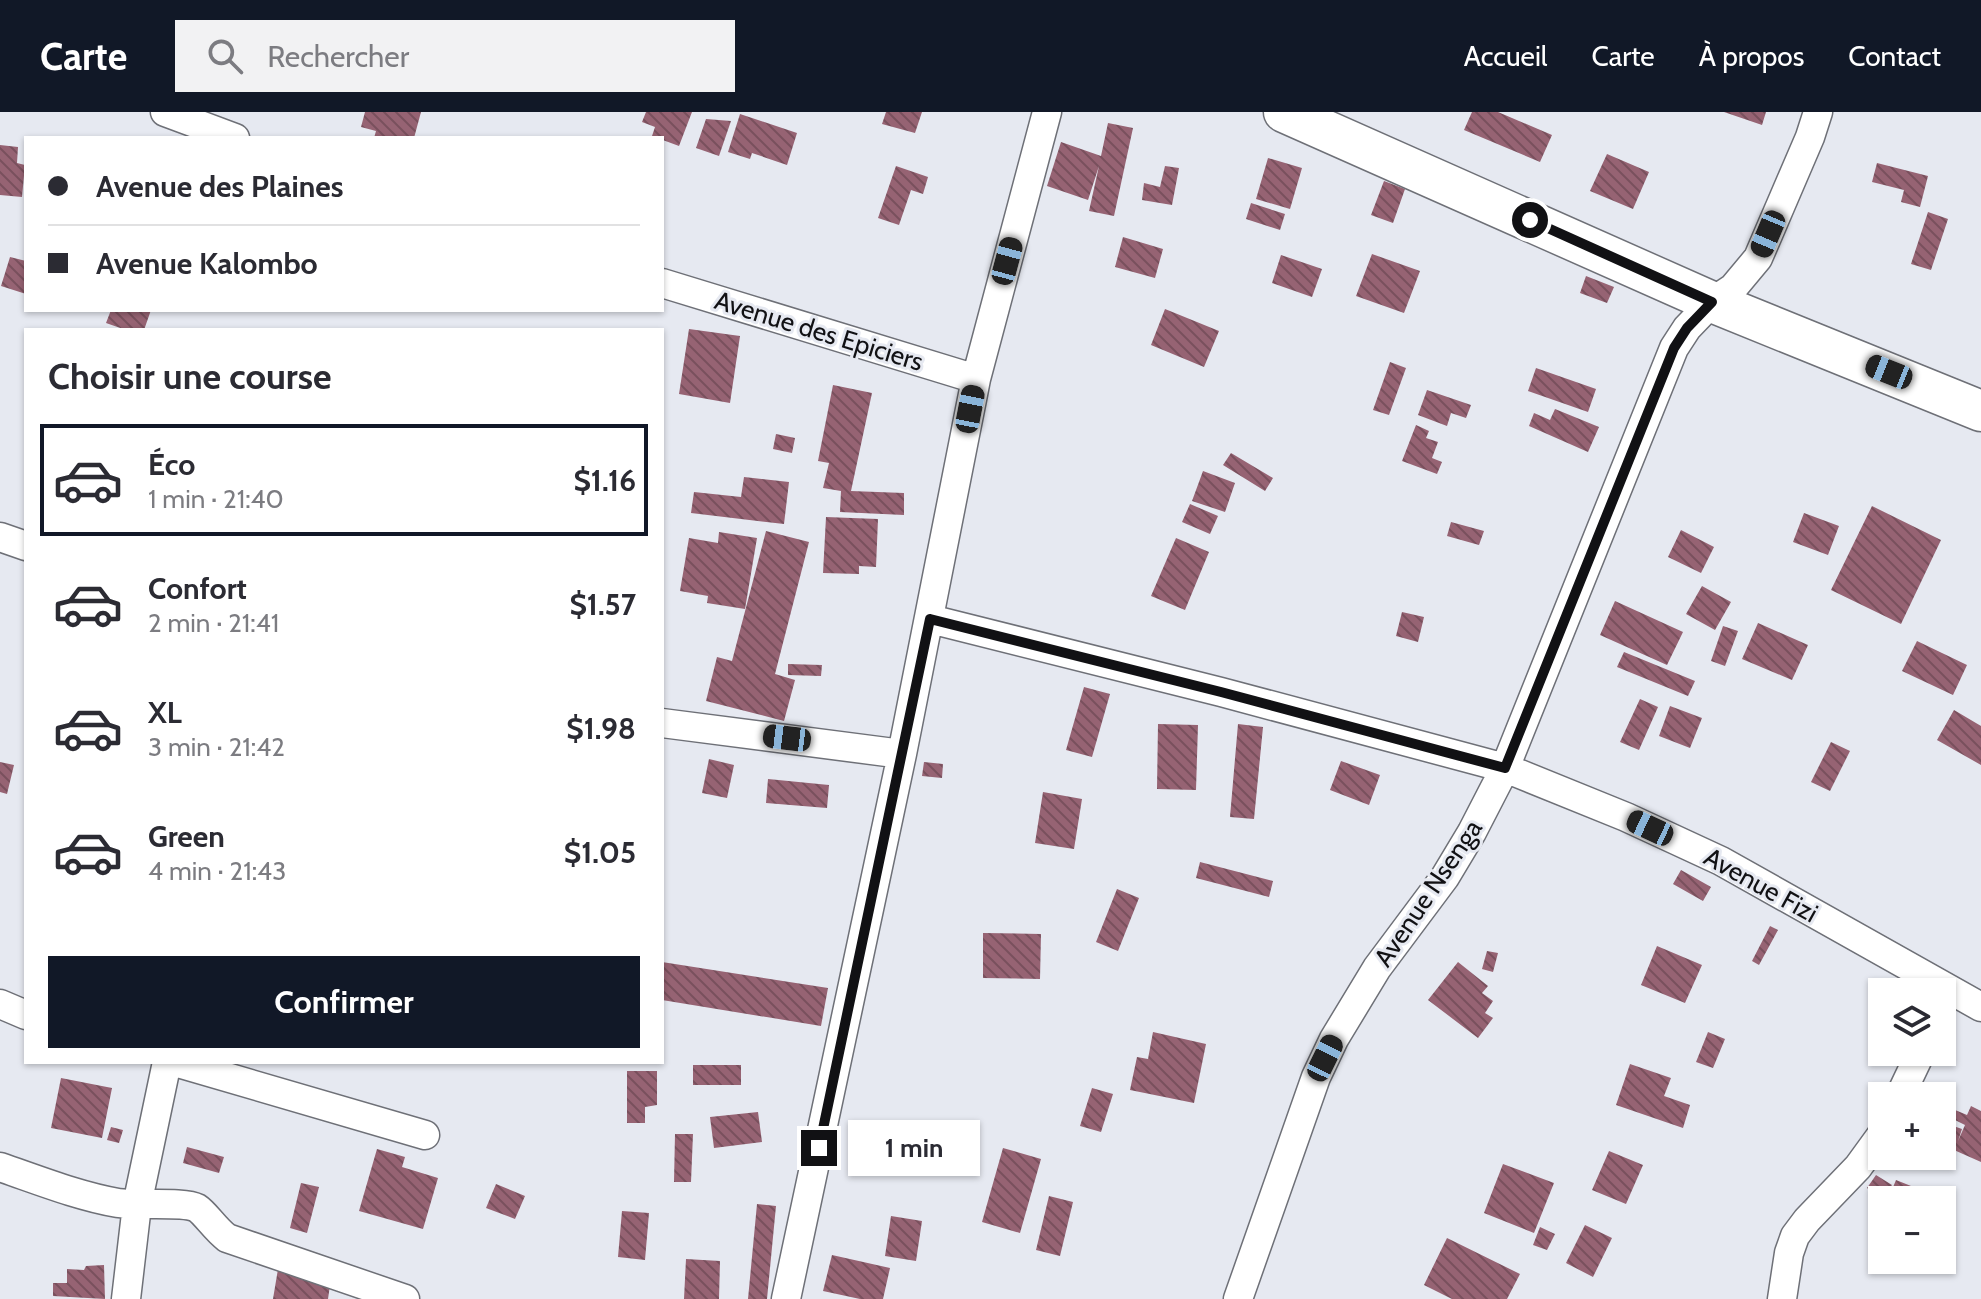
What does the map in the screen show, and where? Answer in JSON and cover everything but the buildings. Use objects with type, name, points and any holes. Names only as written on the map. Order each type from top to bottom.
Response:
[{"type":"street","points":[[165,112],[230,136]]},
{"type":"street","points":[[786,1299],[930,619],[976,379],[1047,112]]},
{"type":"street","points":[[1284,112],[1712,302],[1981,411]]},
{"type":"street","name":"Avenue Nsenga","points":[[1238,1299],[1316,1077],[1334,1039],[1377,968],[1445,877],[1472,832],[1505,768],[1674,348],[1687,328],[1712,302],[1733,288],[1758,258],[1818,112]]},
{"type":"street","name":"Avenue des Epiciers","points":[[664,284],[976,379]]},
{"type":"street","points":[[0,537],[24,545]]},
{"type":"street","name":"Avenue Fizi","points":[[930,619],[1505,768],[1626,817],[1721,861],[1913,978]]},
{"type":"street","points":[[664,723],[902,754]]},
{"type":"street","name":"Avenue Fizi","points":[[1956,1001],[1981,1007]]},
{"type":"street","points":[[0,1004],[24,1014]]},
{"type":"street","points":[[126,1299],[137,1205],[167,1064]]},
{"type":"street","points":[[182,1064],[425,1135]]},
{"type":"street","points":[[1782,1299],[1789,1253],[1795,1236],[1868,1153]]},
{"type":"street","points":[[0,1167],[116,1203],[198,1208],[210,1224],[227,1238],[405,1299]]},
{"type":"route","points":[[819,1148],[930,619],[1505,768],[1674,348],[1687,328],[1712,302],[1530,220]]}]
